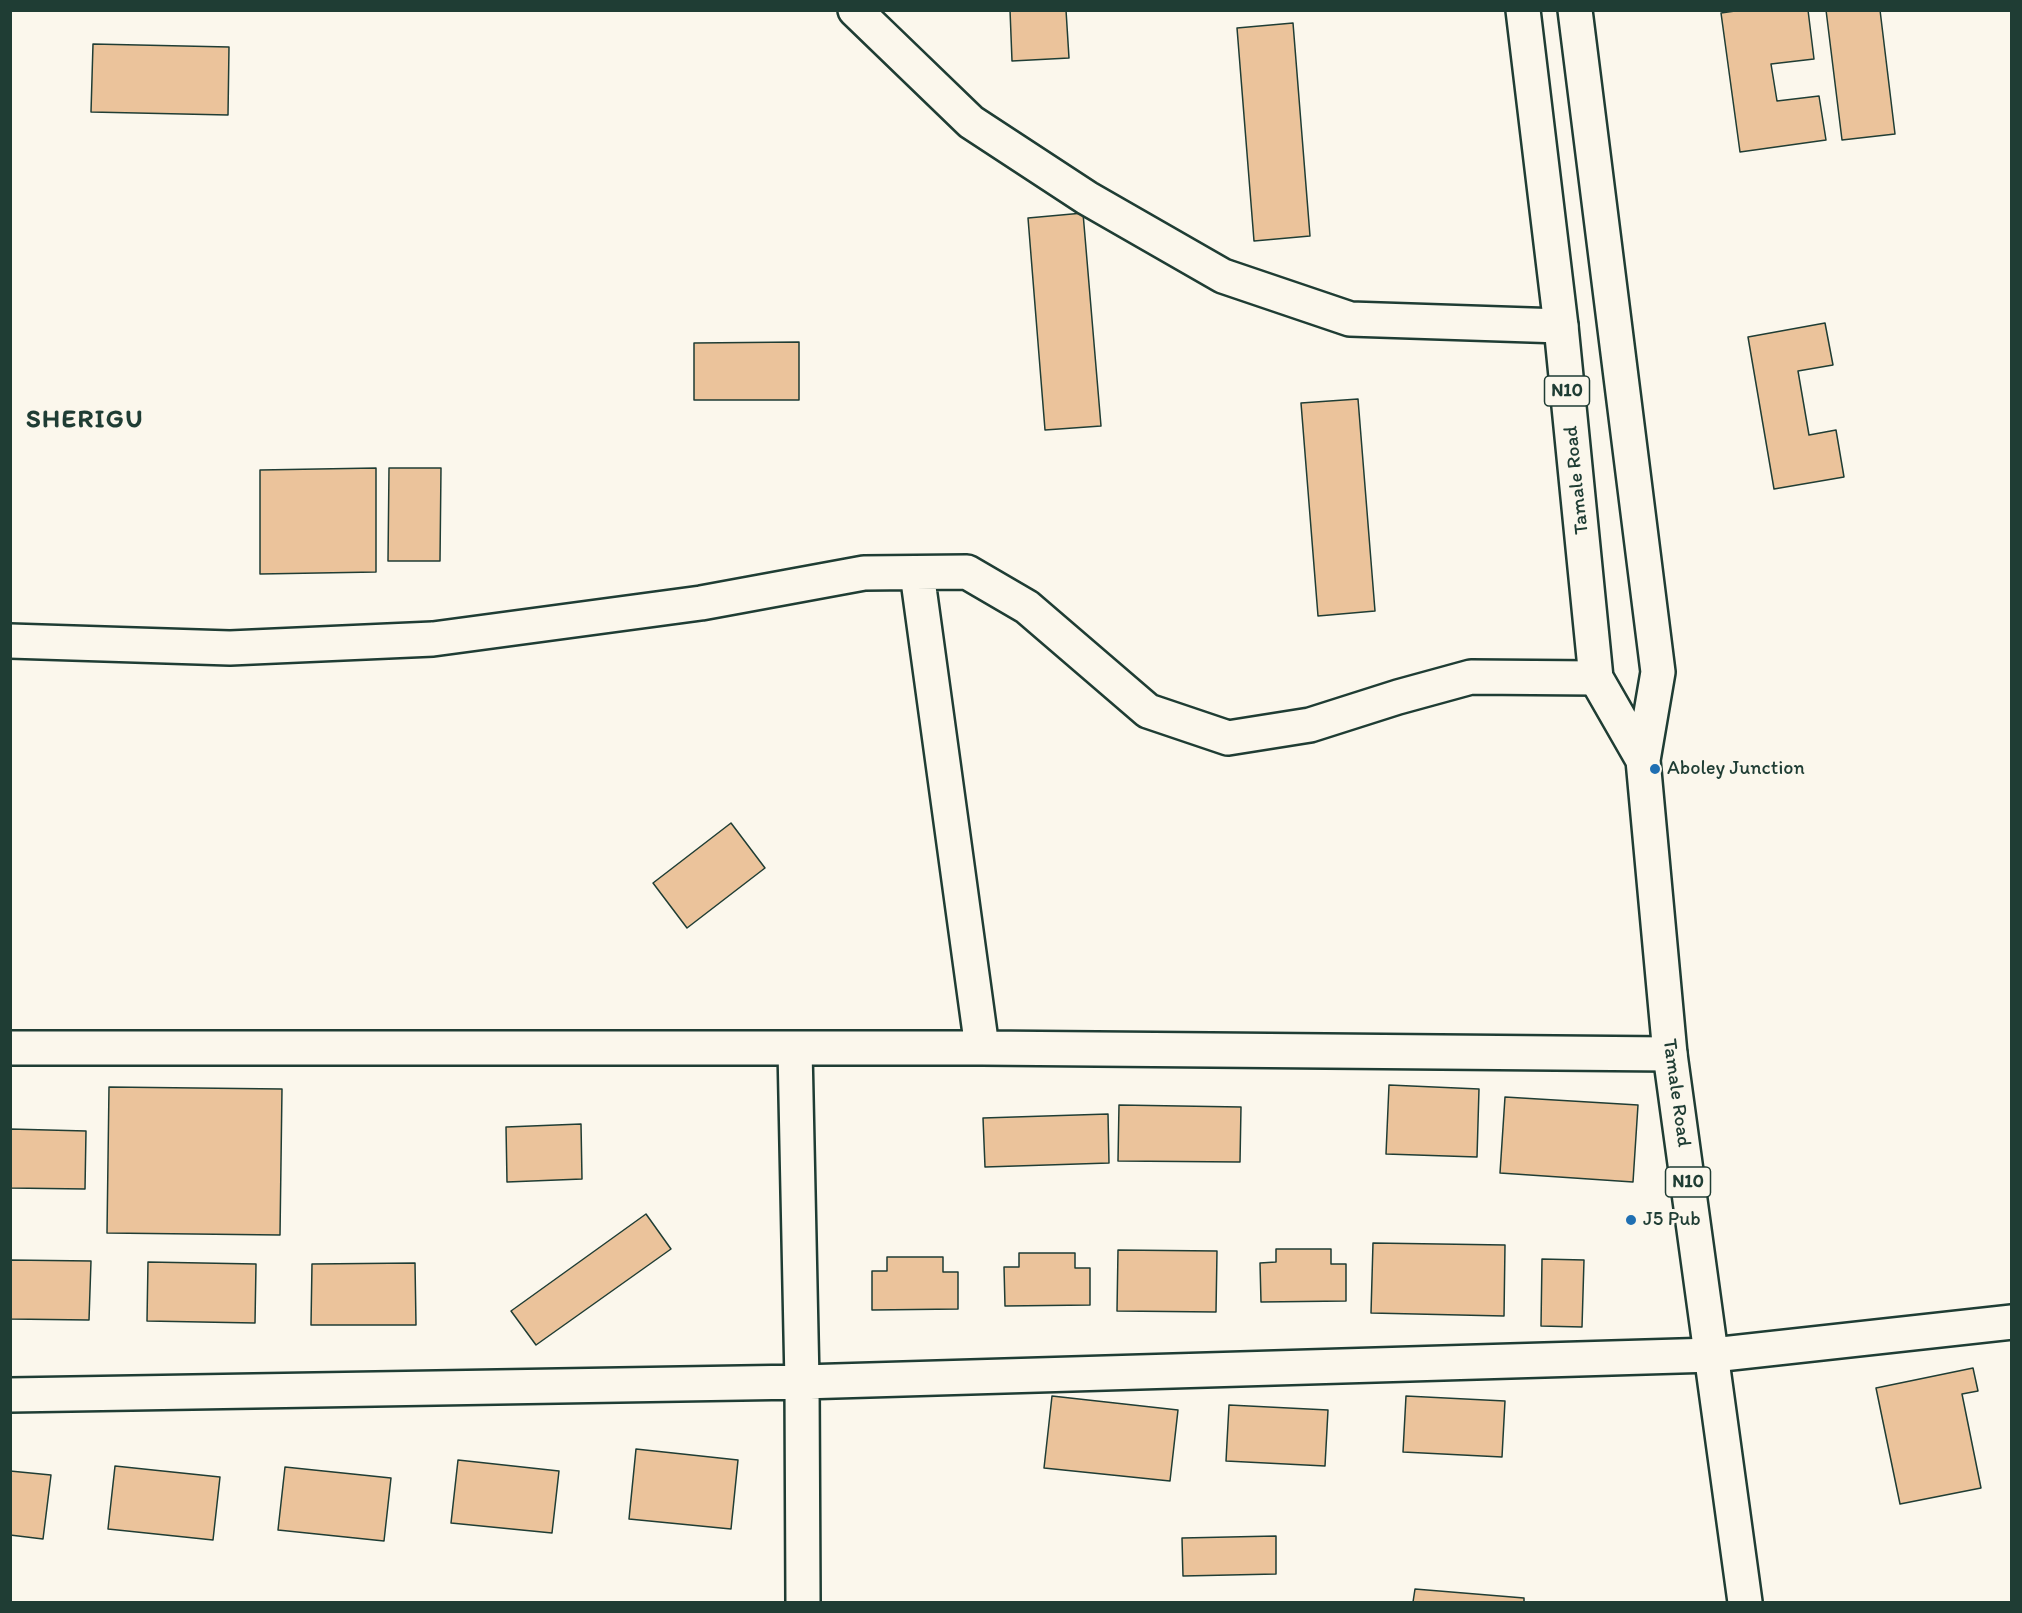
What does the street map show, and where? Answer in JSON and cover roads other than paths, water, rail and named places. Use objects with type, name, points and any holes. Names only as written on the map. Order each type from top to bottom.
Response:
[{"type":"main road","points":[[855,10],[971,123],[1087,198],[1223,276],[1350,319],[1561,326]]},
{"type":"main road","name":"Tamale Road","points":[[1523,10],[1561,326],[1596,678],[1643,760]]},
{"type":"main road","name":"Tamale Road","points":[[1575,10],[1658,672],[1643,760],[1670,1054],[1745,1602]]},
{"type":"main road","points":[[10,641],[231,648],[433,639],[701,603],[864,573],[967,572],[1027,607],[1148,711],[1228,738],[1310,725],[1471,676],[1596,678]]},
{"type":"main road","points":[[917,573],[982,1048]]},
{"type":"main road","points":[[10,1048],[982,1048],[1670,1054]]},
{"type":"main road","points":[[795,1049],[802,1382],[803,1602]]},
{"type":"main road","points":[[10,1395],[802,1382],[1713,1355],[2012,1322]]},
{"type":"place","name":"Aboley Junction","points":[[1655,769]]},
{"type":"place","name":"J5 Pub","points":[[1631,1220]]},
{"type":"district","name":"SHERIGU","points":[[85,420]]}]
